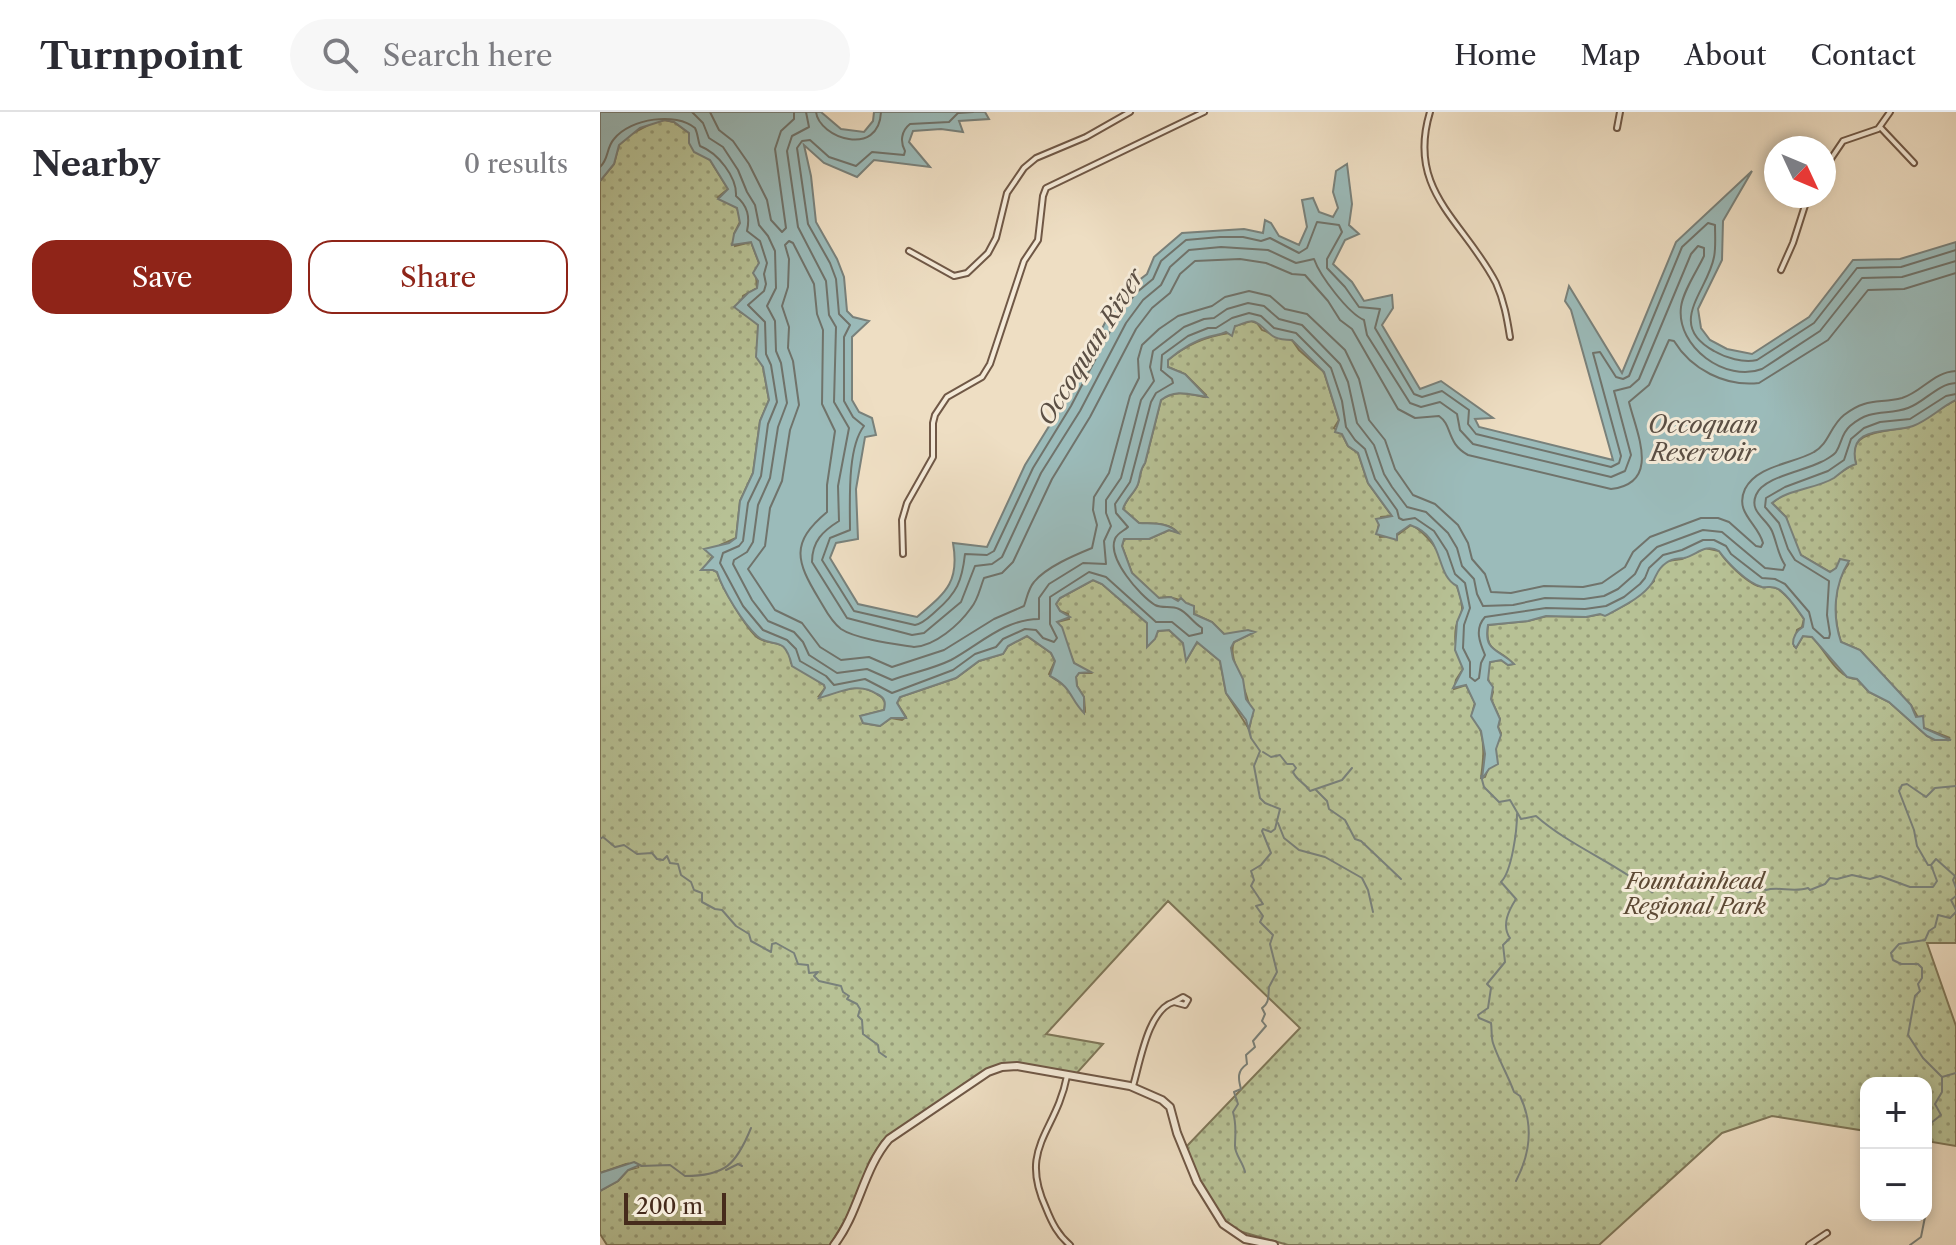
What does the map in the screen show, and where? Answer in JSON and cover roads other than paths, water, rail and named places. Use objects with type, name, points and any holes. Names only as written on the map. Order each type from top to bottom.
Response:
[{"type":"street","points":[[909,251],[954,276],[967,273],[988,253],[996,238],[1007,193],[1024,168],[1036,158],[1086,137],[1130,112]]},
{"type":"street","points":[[903,554],[902,520],[907,503],[933,457],[935,415],[947,397],[982,377],[990,364],[1022,267],[1038,240],[1046,188],[1204,112]]},
{"type":"street","points":[[1430,112],[1423,151],[1428,180],[1494,281],[1506,309],[1510,337]]},
{"type":"street","points":[[1617,128],[1620,112]]},
{"type":"street","points":[[1836,151],[1843,141],[1880,127],[1890,112]]},
{"type":"street","points":[[1880,127],[1914,163]]},
{"type":"street","points":[[1781,270],[1804,208]]},
{"type":"street","points":[[1133,1086],[1155,1018],[1164,1005],[1174,1002]]},
{"type":"street","points":[[834,1245],[851,1219],[878,1153],[893,1135],[998,1068],[1017,1066],[1133,1086],[1162,1100],[1172,1111],[1177,1133],[1197,1182],[1223,1224],[1245,1239],[1274,1245]]},
{"type":"street","points":[[1067,1076],[1060,1105],[1040,1143],[1034,1163],[1044,1205],[1056,1230],[1070,1245]]},
{"type":"street","points":[[1809,1245],[1827,1233]]},
{"type":"water","name":"Occoquan Reservoir","points":[[600,112],[821,112],[841,129],[864,132],[873,121],[874,112],[985,112],[989,119],[959,121],[963,132],[941,129],[913,131],[909,142],[930,167],[874,160],[857,177],[824,163],[804,145],[816,222],[844,277],[847,311],[853,317],[869,321],[852,337],[852,400],[859,412],[872,418],[876,435],[865,437],[856,489],[858,539],[836,543],[830,558],[858,604],[917,617],[943,594],[952,578],[953,543],[987,547],[1025,465],[1064,402],[1110,313],[1130,287],[1147,274],[1154,257],[1182,233],[1244,229],[1263,233],[1265,220],[1271,223],[1279,236],[1299,245],[1307,227],[1302,200],[1313,198],[1319,212],[1333,217],[1338,208],[1333,192],[1336,171],[1347,164],[1352,204],[1349,225],[1359,234],[1345,240],[1333,264],[1352,282],[1364,301],[1392,295],[1393,308],[1382,325],[1420,389],[1441,381],[1493,418],[1475,419],[1479,427],[1613,460],[1571,310],[1565,301],[1569,286],[1622,373],[1676,242],[1752,171],[1723,221],[1722,260],[1698,309],[1701,328],[1710,340],[1727,349],[1752,354],[1809,317],[1853,260],[1900,259],[1956,242],[1956,400],[1913,426],[1864,436],[1855,451],[1856,464],[1827,482],[1786,495],[1772,503],[1786,517],[1801,555],[1830,572],[1840,559],[1849,561],[1840,580],[1836,600],[1836,621],[1841,642],[1860,650],[1911,705],[1916,717],[1923,716],[1924,728],[1951,740],[1935,740],[1927,736],[1889,702],[1869,692],[1857,679],[1847,677],[1812,637],[1803,636],[1796,648],[1794,639],[1803,627],[1804,619],[1784,593],[1778,588],[1762,587],[1750,581],[1719,551],[1709,548],[1668,561],[1643,593],[1605,616],[1546,616],[1488,625],[1490,645],[1514,664],[1508,665],[1501,660],[1490,662],[1488,680],[1493,687],[1491,699],[1500,719],[1498,727],[1501,735],[1496,749],[1498,764],[1489,769],[1482,779],[1485,754],[1481,731],[1471,716],[1475,704],[1466,685],[1453,688],[1463,669],[1455,650],[1457,622],[1463,608],[1457,586],[1445,573],[1435,546],[1421,531],[1410,525],[1397,534],[1397,540],[1376,534],[1379,525],[1376,519],[1392,516],[1368,483],[1358,453],[1348,446],[1342,434],[1335,432],[1339,420],[1324,372],[1292,340],[1273,336],[1250,321],[1235,326],[1232,336],[1226,332],[1202,339],[1168,360],[1168,367],[1185,374],[1207,397],[1178,393],[1161,400],[1138,484],[1123,509],[1139,523],[1165,525],[1178,533],[1169,530],[1149,539],[1124,539],[1122,546],[1132,573],[1159,598],[1171,597],[1178,601],[1181,598],[1194,606],[1194,614],[1212,622],[1224,634],[1248,630],[1255,632],[1234,642],[1231,648],[1243,679],[1246,699],[1254,710],[1249,728],[1251,738],[1246,720],[1226,693],[1220,661],[1197,642],[1186,661],[1183,643],[1169,630],[1158,631],[1147,647],[1147,623],[1102,584],[1093,580],[1060,598],[1056,604],[1060,611],[1070,617],[1057,622],[1062,627],[1074,663],[1091,672],[1079,673],[1076,677],[1077,686],[1084,697],[1084,713],[1067,689],[1050,676],[1055,661],[1051,653],[1027,636],[1008,646],[1003,654],[979,661],[956,678],[900,697],[897,703],[906,718],[891,718],[880,726],[863,723],[860,716],[884,710],[882,697],[870,690],[856,688],[819,698],[824,685],[792,666],[781,645],[757,636],[734,606],[717,572],[701,570],[713,557],[704,549],[729,543],[736,538],[740,501],[753,473],[760,421],[769,400],[763,367],[756,357],[758,325],[734,307],[757,288],[758,281],[753,273],[759,263],[751,242],[732,245],[740,223],[737,208],[718,199],[728,189],[710,160],[694,152],[689,143],[689,133],[674,122],[665,120],[640,128],[619,145],[614,164],[600,181]]},
{"type":"water","points":[[634,1162],[640,1165],[600,1191],[600,1173]]},
{"type":"waterway","points":[[1245,1172],[1235,1149],[1233,1112],[1238,1104],[1234,1092],[1241,1089],[1239,1075],[1247,1064],[1246,1055],[1255,1047],[1253,1041],[1266,1026],[1262,1021],[1265,1014],[1262,1008],[1277,972],[1270,944],[1273,935],[1260,922],[1263,916],[1256,906],[1263,904],[1251,886],[1254,880],[1251,871],[1271,853],[1262,831],[1275,829],[1280,809],[1260,798],[1254,766],[1260,751],[1251,738]]},
{"type":"waterway","points":[[1263,752],[1271,757],[1280,755],[1287,764],[1293,764],[1296,768],[1293,772],[1310,791],[1342,780],[1352,768]]},
{"type":"waterway","points":[[1481,776],[1484,787],[1499,802],[1510,800],[1521,819],[1536,816],[1652,892]]},
{"type":"waterway","points":[[1956,786],[1935,788],[1926,797],[1907,784],[1902,785],[1899,791],[1917,846],[1928,865],[1936,859],[1955,876],[1956,888]]},
{"type":"waterway","points":[[1316,790],[1327,801],[1329,809],[1345,820],[1355,839],[1361,841],[1401,879]]},
{"type":"waterway","points":[[1516,1181],[1527,1150],[1527,1118],[1520,1096],[1514,1092],[1495,1049],[1491,1023],[1478,1015],[1488,1008],[1491,988],[1487,984],[1505,962],[1503,945],[1510,938],[1506,923],[1516,899],[1501,882],[1511,860],[1517,814]]},
{"type":"waterway","points":[[1278,823],[1284,838],[1299,850],[1325,857],[1362,878],[1373,912]]},
{"type":"waterway","points":[[600,839],[603,837],[615,847],[624,845],[637,854],[652,853],[663,860],[667,856],[670,863],[678,864],[681,875],[691,882],[694,890],[702,893],[702,902],[722,910],[736,926],[749,934],[751,941],[771,952],[772,944],[776,943],[794,953],[798,964],[808,965],[809,973],[818,972],[814,976],[819,981],[841,986],[849,996],[847,999],[860,1009],[858,1016],[862,1020],[863,1034],[878,1045],[879,1052],[886,1057]]},
{"type":"waterway","points":[[1732,888],[1749,892],[1762,888],[1810,890],[1825,884],[1830,878],[1852,875],[1870,879],[1880,876],[1910,887],[1933,887],[1937,881],[1931,865]]},
{"type":"waterway","points":[[1956,896],[1951,900],[1956,910]]},
{"type":"waterway","points":[[1932,1122],[1941,1115],[1935,1104],[1942,1092],[1942,1077],[1923,1058],[1908,1035],[1915,996],[1920,991],[1918,984],[1922,978],[1922,968],[1918,964],[1901,964],[1893,960],[1891,953],[1899,944],[1925,940],[1935,927],[1938,915],[1950,918],[1956,912]]},
{"type":"waterway","points":[[1942,1077],[1956,1073]]},
{"type":"waterway","points":[[641,1166],[670,1165],[685,1176],[720,1171],[740,1151],[751,1128]]},
{"type":"waterway","points":[[726,1170],[738,1164],[742,1166]]},
{"type":"waterway","points":[[1910,1245],[1921,1237],[1924,1221]]},
{"type":"water label","name":"Occoquan River","points":[[1091,347]]},
{"type":"park label","name":"Fountainhead Regional Park","points":[[1695,894]]}]
